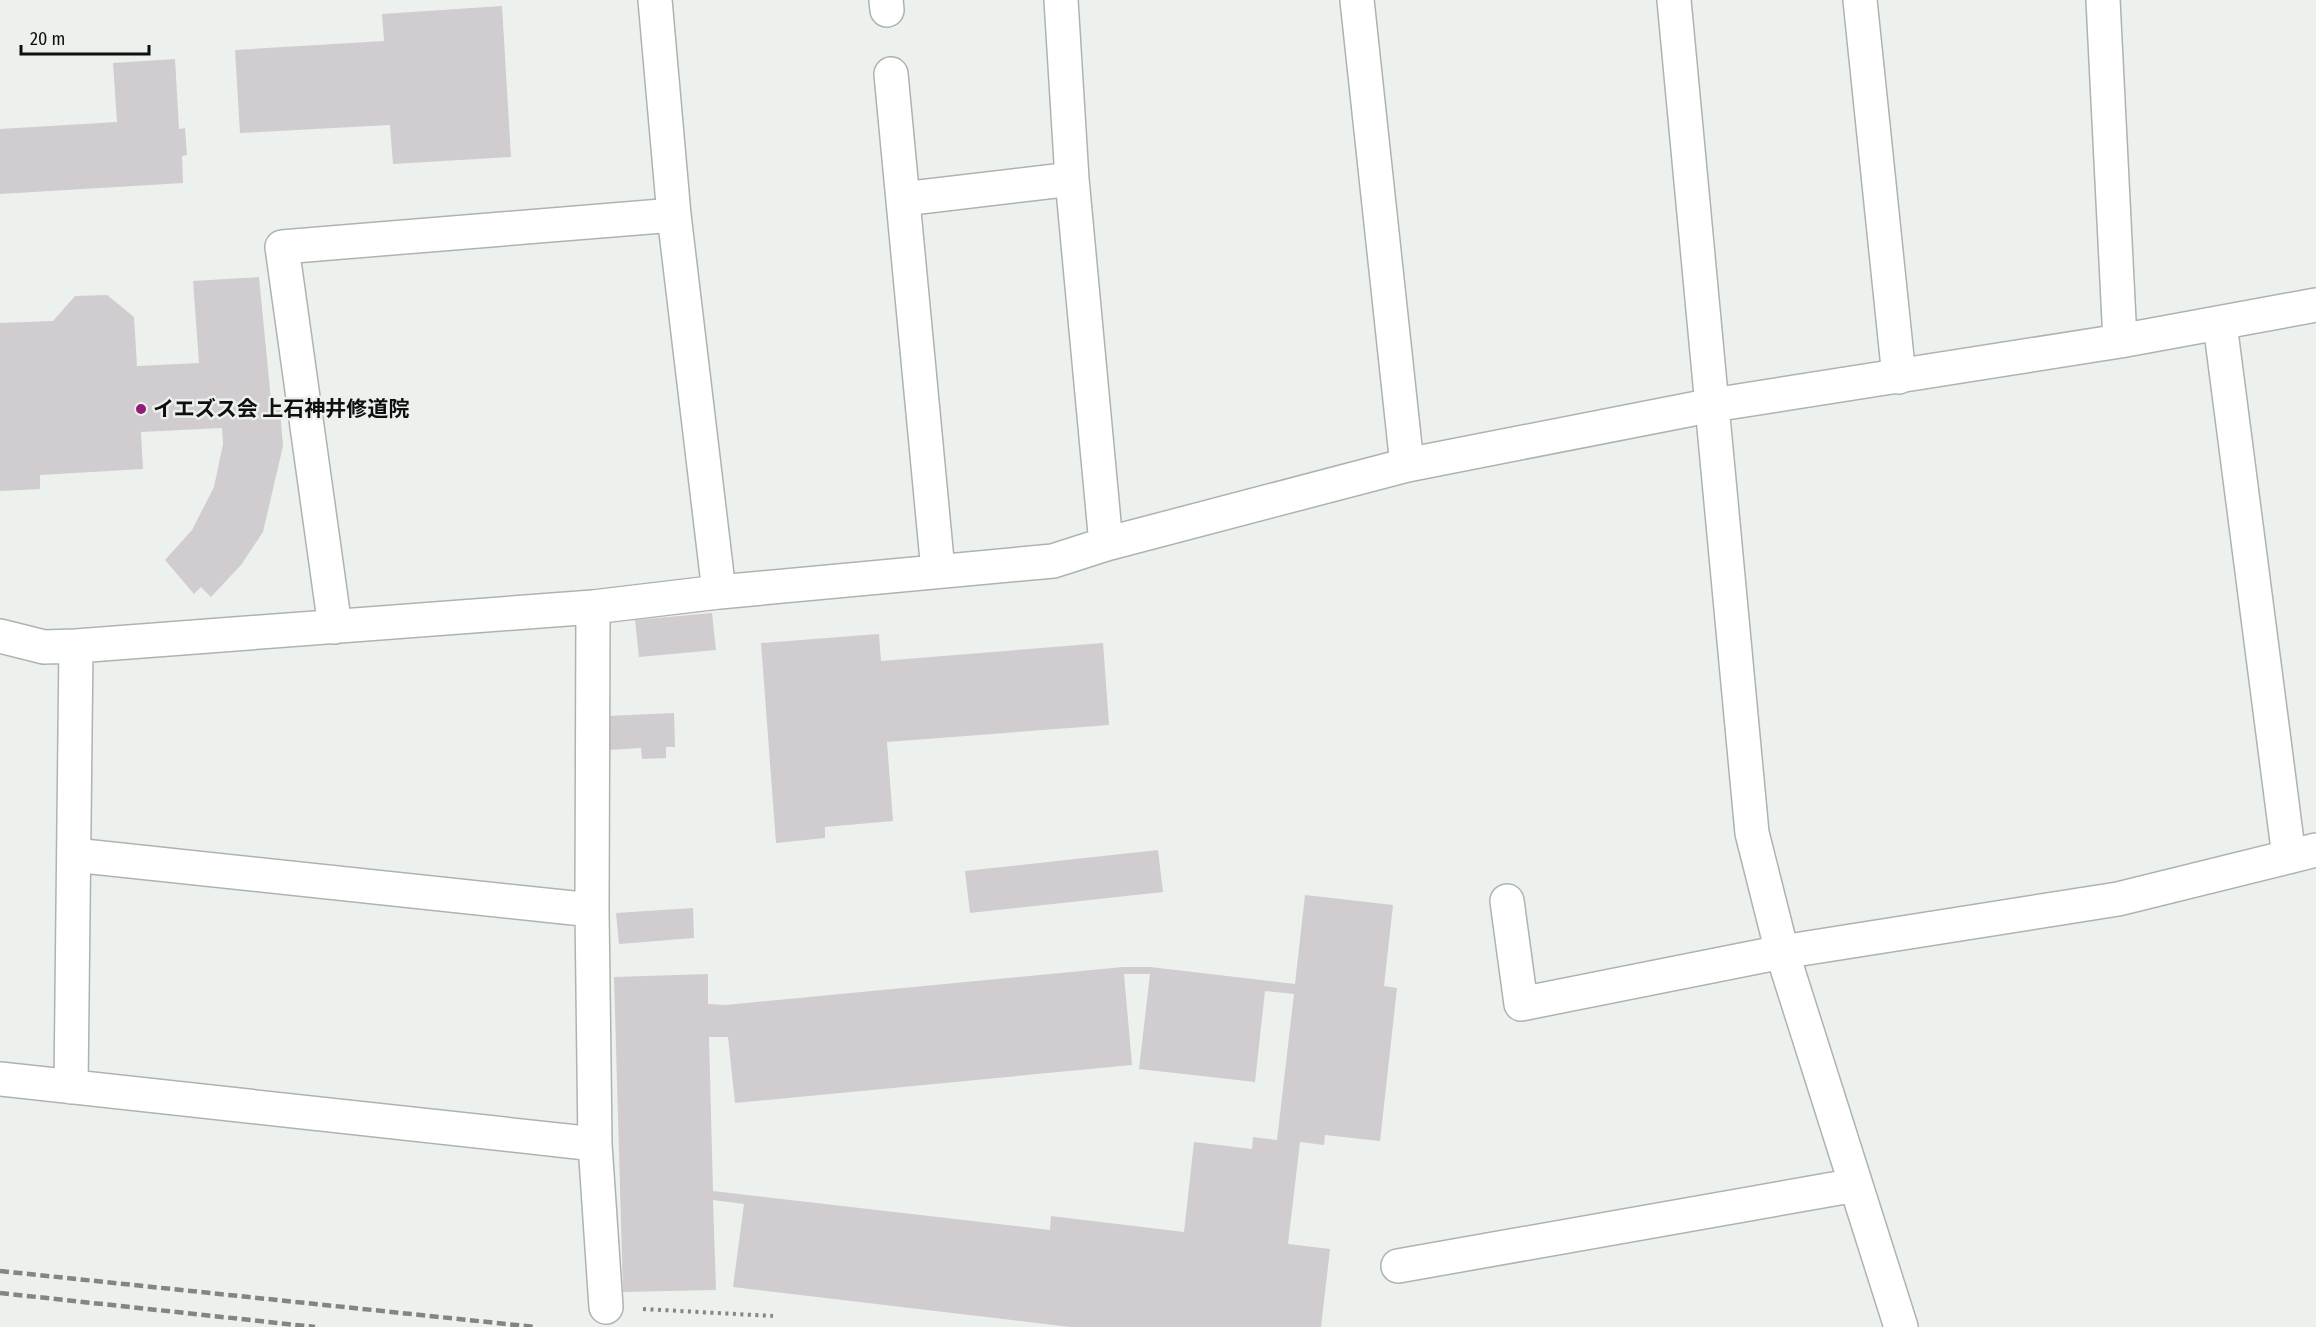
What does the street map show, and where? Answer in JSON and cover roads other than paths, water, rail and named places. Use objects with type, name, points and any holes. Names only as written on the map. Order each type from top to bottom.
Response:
[{"type":"street","points":[[655,0],[674,215],[718,592]]},
{"type":"street","points":[[1061,0],[1072,179],[1106,544]]},
{"type":"street","points":[[1357,0],[1407,465]]},
{"type":"street","points":[[1674,0],[1752,833],[1782,952],[1901,1327]]},
{"type":"street","points":[[1860,0],[1899,377]]},
{"type":"street","points":[[2103,0],[2120,341]]},
{"type":"street","points":[[891,74],[938,571]]},
{"type":"street","points":[[903,199],[1072,179]]},
{"type":"street","points":[[334,627],[282,247],[674,215]]},
{"type":"street","points":[[0,636],[44,647],[76,646],[593,607],[718,592],[1053,561],[1106,544],[1407,465],[1713,405],[2120,341],[2316,305]]},
{"type":"street","points":[[1507,901],[1521,1004],[1782,952],[2118,899],[2302,853],[2220,324]]},
{"type":"street","points":[[593,607],[592,910],[595,1144],[606,1307]]},
{"type":"street","points":[[71,1086],[76,646]]},
{"type":"street","points":[[74,855],[592,910]]},
{"type":"street","points":[[0,1078],[595,1144]]},
{"type":"street","points":[[1398,1266],[1856,1185]]},
{"type":"railway","points":[[0,1271],[535,1327]]},
{"type":"railway","points":[[0,1293],[315,1327]]},
{"type":"place","name":"イエズス会 上石神井修道院","points":[[141,409]]}]
